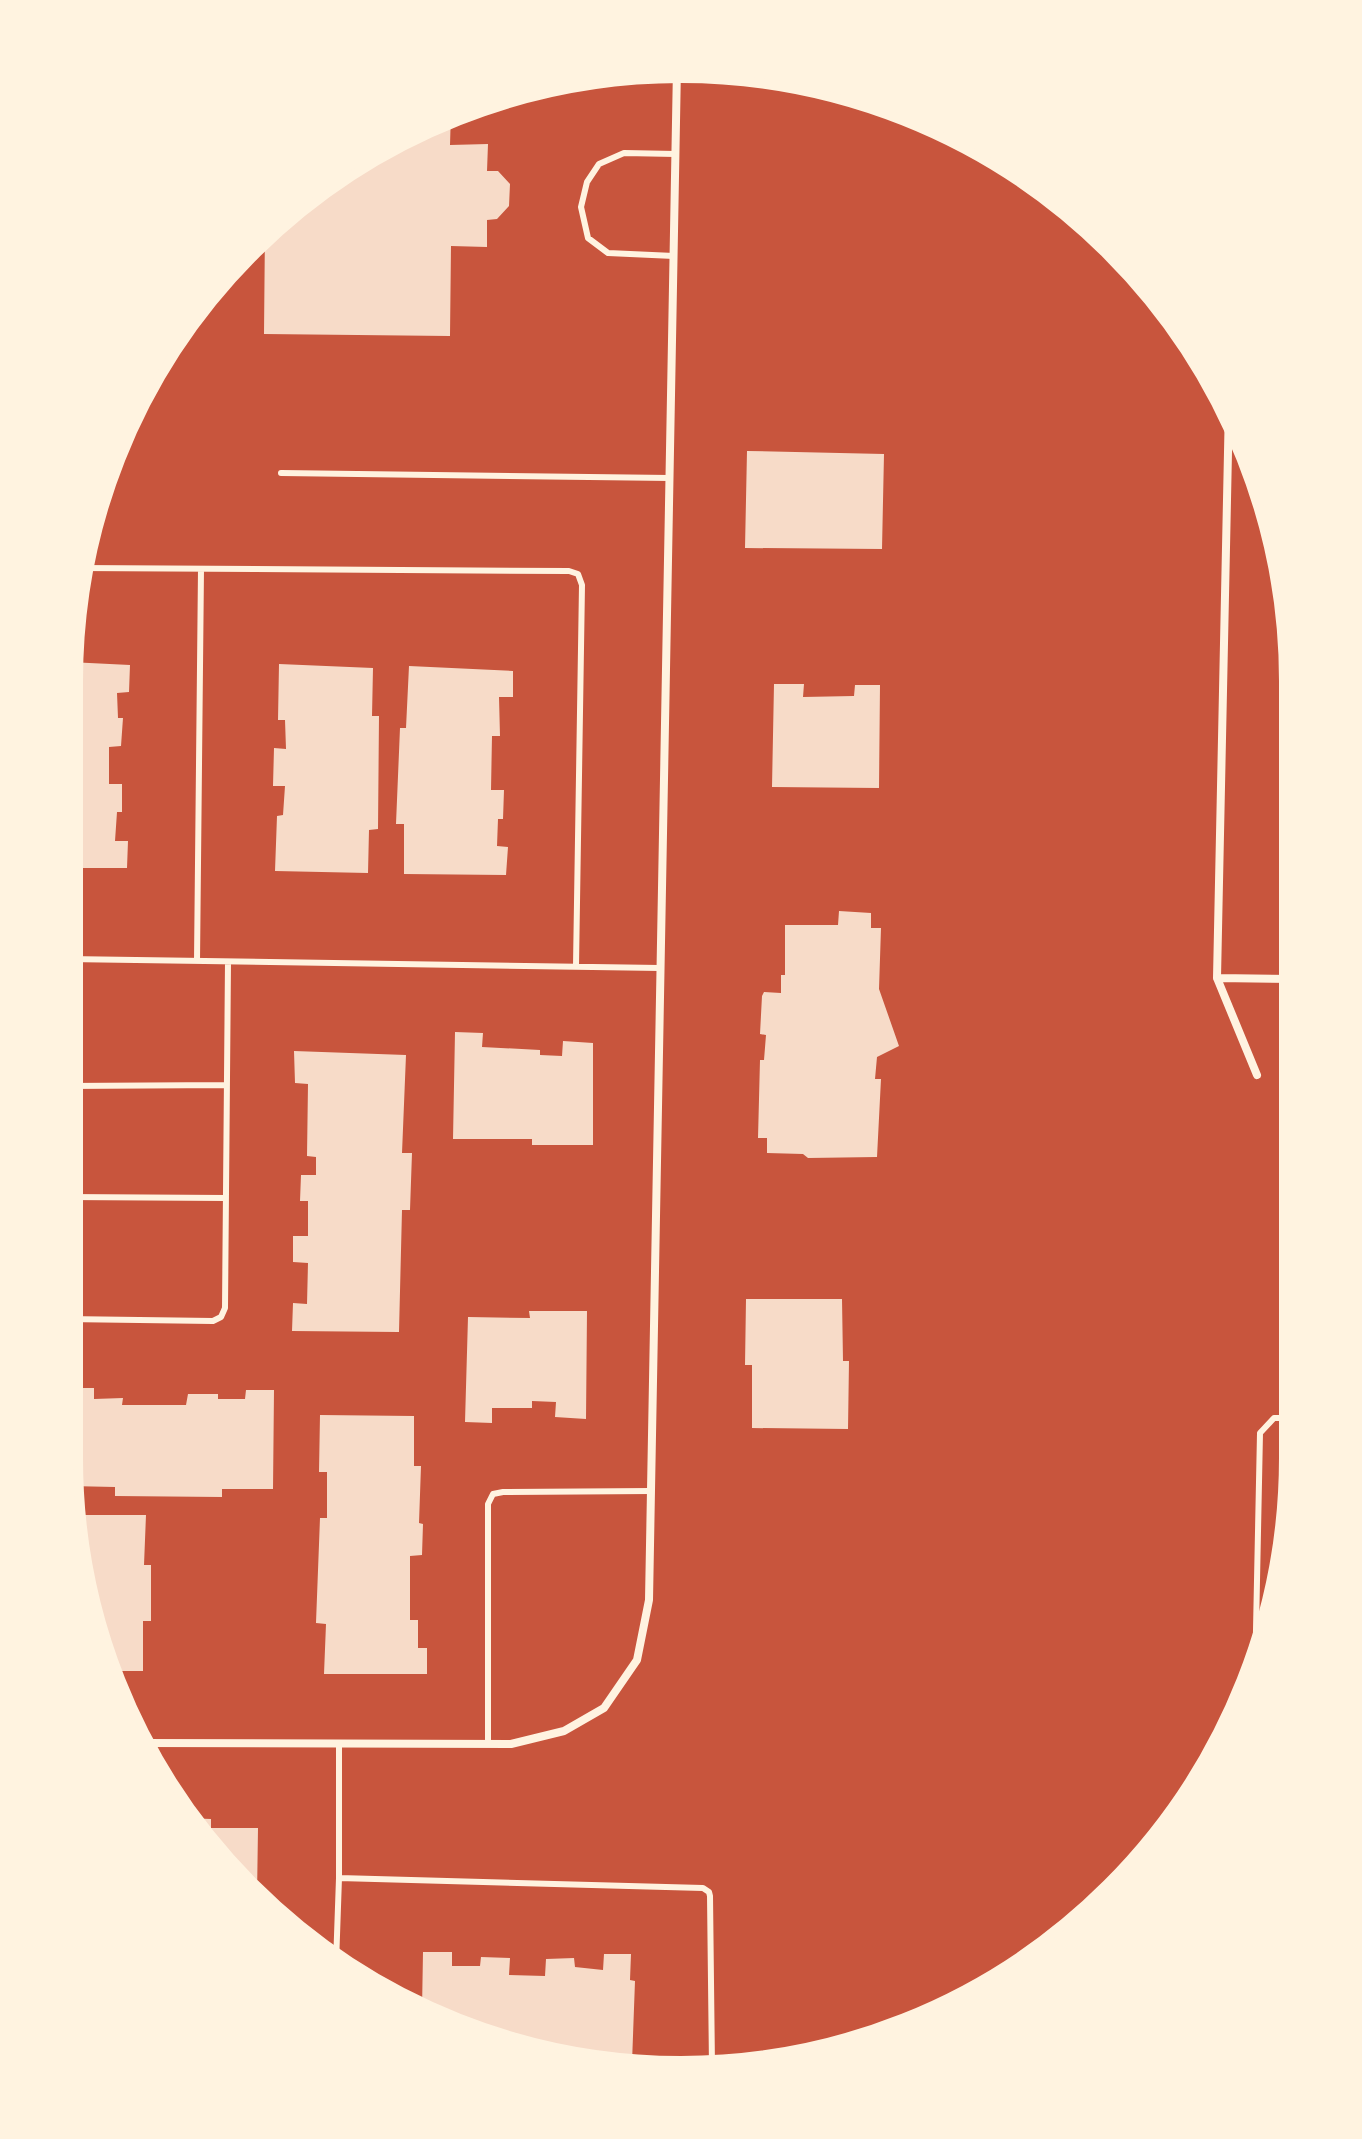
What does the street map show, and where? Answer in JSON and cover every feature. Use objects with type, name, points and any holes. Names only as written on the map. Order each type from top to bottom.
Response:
[{"type":"street","points":[[150,1743],[511,1744],[564,1731],[604,1708],[637,1660],[649,1600],[677,78]]},
{"type":"street","points":[[1228,429],[1217,978],[1257,1075]]},
{"type":"street","points":[[1217,978],[1284,979]]},
{"type":"lane","points":[[674,256],[608,253],[588,238],[581,207],[587,182],[599,164],[624,153],[676,154]]},
{"type":"lane","points":[[281,473],[670,478]]},
{"type":"lane","points":[[89,568],[569,571],[578,574],[582,585],[576,966]]},
{"type":"lane","points":[[197,961],[201,569]]},
{"type":"lane","points":[[78,959],[660,968]]},
{"type":"lane","points":[[78,1319],[213,1321],[221,1317],[225,1308],[228,962]]},
{"type":"lane","points":[[78,1086],[227,1085]]},
{"type":"lane","points":[[78,1197],[226,1198]]},
{"type":"lane","points":[[1256,1639],[1260,1433],[1274,1418],[1284,1418]]},
{"type":"lane","points":[[488,1744],[488,1504],[493,1494],[651,1491]]},
{"type":"lane","points":[[336,1952],[339,1743]]},
{"type":"lane","points":[[339,1878],[703,1888],[710,1896],[712,2060]]},
{"type":"building","points":[[450,124],[450,145],[488,144],[487,171],[498,171],[510,184],[509,206],[497,219],[487,220],[487,247],[451,246],[450,336],[264,334],[265,246],[283,228],[346,180],[414,140]]},
{"type":"building","points":[[747,451],[884,454],[882,549],[745,548]]},
{"type":"building","points":[[78,662],[130,665],[129,692],[117,693],[118,718],[123,718],[121,746],[109,747],[109,784],[122,784],[122,812],[117,812],[115,841],[128,841],[127,868],[78,868]]},
{"type":"building","points":[[279,664],[373,668],[372,716],[379,716],[378,829],[369,830],[368,873],[275,871],[277,816],[283,815],[285,786],[273,786],[274,748],[286,749],[285,720],[278,720]]},
{"type":"building","points":[[409,666],[513,671],[513,697],[499,697],[500,736],[492,736],[491,790],[504,790],[503,819],[498,819],[497,846],[508,847],[506,875],[404,874],[404,824],[396,824],[400,728],[406,728]]},
{"type":"building","points":[[774,684],[804,684],[803,697],[854,696],[855,685],[880,685],[879,788],[772,787]]},
{"type":"building","points":[[839,911],[871,913],[871,928],[881,928],[879,989],[899,1046],[877,1057],[875,1079],[881,1079],[877,1157],[808,1158],[803,1154],[767,1153],[767,1138],[758,1138],[760,1060],[764,1060],[766,1035],[760,1034],[762,996],[764,992],[781,993],[781,975],[785,975],[785,925],[838,925]]},
{"type":"building","points":[[455,1032],[483,1033],[482,1047],[540,1050],[540,1055],[562,1056],[563,1041],[593,1043],[593,1145],[532,1145],[532,1139],[453,1139]]},
{"type":"building","points":[[294,1051],[406,1055],[402,1153],[412,1153],[410,1210],[402,1210],[399,1332],[292,1331],[293,1303],[307,1304],[308,1263],[293,1262],[293,1236],[308,1236],[308,1201],[300,1201],[301,1175],[316,1175],[316,1157],[307,1156],[308,1084],[295,1083]]},
{"type":"building","points":[[746,1299],[842,1299],[843,1361],[849,1361],[848,1429],[752,1428],[752,1365],[745,1365]]},
{"type":"building","points":[[529,1311],[587,1311],[586,1419],[555,1417],[556,1402],[532,1401],[532,1408],[492,1408],[492,1423],[465,1422],[468,1317],[530,1318]]},
{"type":"building","points":[[78,1388],[94,1388],[94,1399],[123,1398],[122,1405],[186,1405],[188,1394],[218,1394],[218,1399],[245,1399],[246,1390],[274,1390],[273,1489],[222,1489],[222,1497],[115,1496],[115,1487],[79,1486]]},
{"type":"building","points":[[320,1415],[414,1416],[414,1466],[421,1466],[419,1523],[423,1524],[422,1555],[410,1556],[410,1620],[418,1620],[418,1648],[427,1648],[427,1674],[324,1674],[326,1624],[316,1623],[320,1518],[327,1518],[327,1472],[319,1472]]},
{"type":"building","points":[[81,1515],[146,1515],[144,1565],[151,1565],[151,1621],[143,1621],[143,1671],[117,1671],[90,1576]]},
{"type":"building","points":[[198,1819],[211,1819],[211,1828],[258,1828],[257,1886]]},
{"type":"building","points":[[423,1952],[452,1952],[452,1966],[480,1966],[481,1957],[510,1958],[509,1975],[545,1976],[546,1959],[574,1958],[575,1967],[603,1970],[604,1954],[631,1954],[630,1980],[635,1981],[632,2059],[525,2040],[487,2029],[422,2003]]}]
